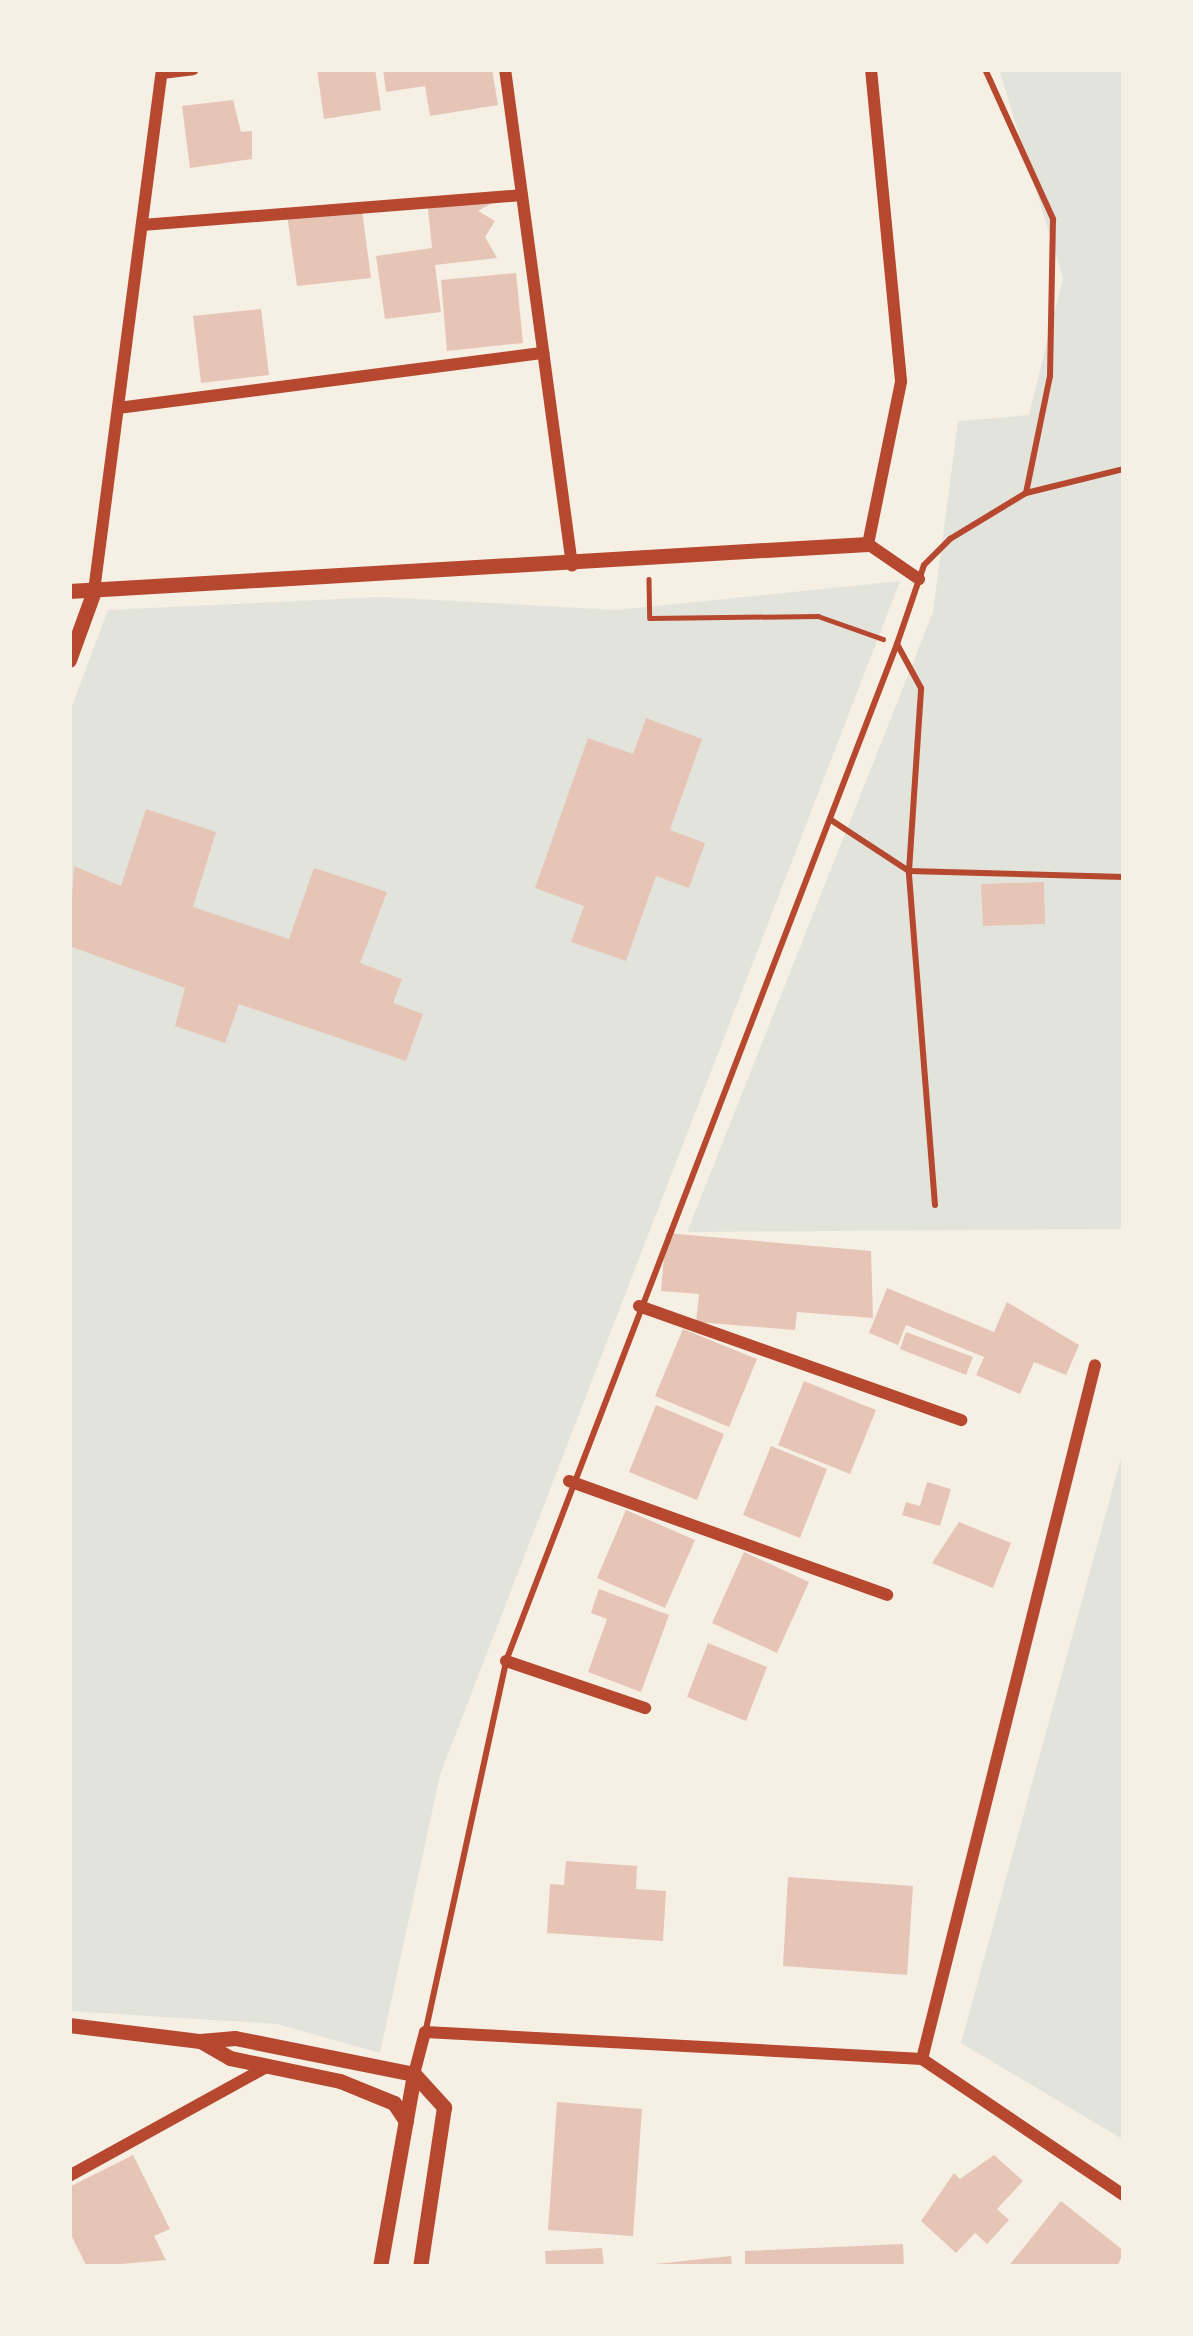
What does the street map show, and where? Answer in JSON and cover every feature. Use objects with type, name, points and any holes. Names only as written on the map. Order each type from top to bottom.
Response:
[{"type":"street","points":[[69,660],[94,591],[162,71],[193,69]]},
{"type":"street","points":[[505,69],[572,565]]},
{"type":"street","points":[[868,544],[901,382],[871,69]]},
{"type":"street","points":[[142,225],[522,194]]},
{"type":"street","points":[[118,409],[543,353]]},
{"type":"street","points":[[69,591],[649,561],[868,544],[919,579]]},
{"type":"street","points":[[639,1306],[961,1420]]},
{"type":"street","points":[[922,2060],[1095,1365]]},
{"type":"street","points":[[569,1481],[887,1595]]},
{"type":"street","points":[[506,1661],[645,1708]]},
{"type":"street","points":[[69,2025],[200,2041],[235,2038],[414,2074],[444,2108],[420,2267]]},
{"type":"street","points":[[380,2267],[425,2032],[922,2060],[1124,2195]]},
{"type":"street","points":[[200,2041],[268,2066],[340,2081],[394,2103],[406,2122]]},
{"type":"street","points":[[69,2176],[268,2066]]},
{"type":"lane","points":[[985,69],[1053,219],[1050,376],[1026,493]]},
{"type":"lane","points":[[425,2032],[506,1661],[569,1481],[830,820],[919,579],[950,539],[1026,493],[1103,481],[1124,469]]},
{"type":"lane","points":[[897,644],[921,688],[909,872],[934,1204]]},
{"type":"lane","points":[[830,820],[909,872],[1124,877]]},
{"type":"path","points":[[649,561],[650,617],[818,616],[897,644]]},
{"type":"shaded area","points":[[999,69],[1124,69],[1124,1229],[687,1232],[933,612],[958,421],[1029,415],[1063,278]]},
{"type":"shaded area","points":[[900,581],[440,1775],[380,2053],[277,2024],[69,2011],[69,714],[108,610],[381,597],[617,610]]},
{"type":"shaded area","points":[[1124,1447],[1124,2140],[961,2043]]},
{"type":"building","points":[[317,69],[375,69],[381,110],[324,119]]},
{"type":"building","points":[[383,69],[492,69],[498,105],[430,116],[425,86],[386,92]]},
{"type":"building","points":[[233,100],[241,132],[252,131],[252,159],[190,168],[182,106]]},
{"type":"building","points":[[427,200],[492,203],[478,211],[495,221],[485,237],[497,258],[435,265],[441,312],[385,319],[376,256],[432,248]]},
{"type":"building","points":[[362,210],[371,278],[297,286],[287,215]]},
{"type":"building","points":[[516,273],[523,343],[447,351],[441,280]]},
{"type":"building","points":[[261,309],[269,375],[201,383],[193,316]]},
{"type":"building","points":[[646,718],[702,739],[670,830],[705,843],[689,888],[656,876],[626,961],[571,942],[584,906],[535,888],[588,738],[633,754]]},
{"type":"building","points":[[146,809],[216,832],[193,907],[289,939],[314,868],[387,892],[360,963],[402,979],[393,1003],[423,1014],[406,1061],[239,1004],[225,1043],[175,1026],[185,988],[69,946],[74,866],[121,886]]},
{"type":"building","points":[[1044,882],[1045,924],[983,926],[981,884]]},
{"type":"building","points":[[666,1233],[871,1251],[873,1318],[797,1312],[795,1330],[696,1322],[699,1294],[661,1291]]},
{"type":"building","points":[[887,1288],[994,1332],[1007,1302],[1079,1345],[1066,1375],[1034,1362],[1020,1394],[976,1375],[984,1357],[906,1325],[898,1345],[869,1333]]},
{"type":"building","points":[[683,1329],[757,1359],[729,1427],[655,1396]]},
{"type":"building","points":[[906,1332],[973,1357],[966,1375],[900,1349]]},
{"type":"building","points":[[804,1381],[876,1410],[850,1474],[778,1445]]},
{"type":"building","points":[[656,1405],[724,1434],[697,1500],[629,1472]]},
{"type":"building","points":[[771,1446],[827,1469],[800,1538],[743,1515]]},
{"type":"building","points":[[927,1482],[951,1489],[940,1526],[902,1515],[906,1502],[920,1506]]},
{"type":"building","points":[[626,1510],[695,1540],[665,1608],[597,1578]]},
{"type":"building","points":[[959,1522],[1011,1543],[993,1588],[932,1563]]},
{"type":"building","points":[[744,1552],[809,1582],[777,1653],[712,1623]]},
{"type":"building","points":[[599,1589],[669,1615],[641,1692],[588,1672],[607,1619],[591,1613]]},
{"type":"building","points":[[708,1643],[767,1667],[746,1721],[687,1697]]},
{"type":"building","points":[[566,1861],[637,1866],[636,1889],[666,1891],[663,1941],[547,1933],[550,1884],[564,1885]]},
{"type":"building","points":[[788,1877],[913,1886],[907,1975],[783,1966]]},
{"type":"building","points":[[557,2102],[642,2109],[633,2236],[548,2230]]},
{"type":"building","points":[[133,2155],[170,2229],[154,2236],[166,2260],[87,2267],[69,2231],[69,2187]]},
{"type":"building","points":[[994,2155],[1023,2181],[997,2209],[1009,2220],[987,2244],[975,2233],[956,2253],[921,2221],[954,2173],[960,2179]]},
{"type":"building","points":[[1061,2201],[1124,2251],[1117,2267],[1008,2267]]},
{"type":"building","points":[[903,2244],[904,2267],[745,2267],[745,2251]]},
{"type":"building","points":[[602,2248],[604,2267],[546,2267],[545,2251]]},
{"type":"building","points":[[731,2256],[732,2267],[655,2267],[655,2264]]}]
